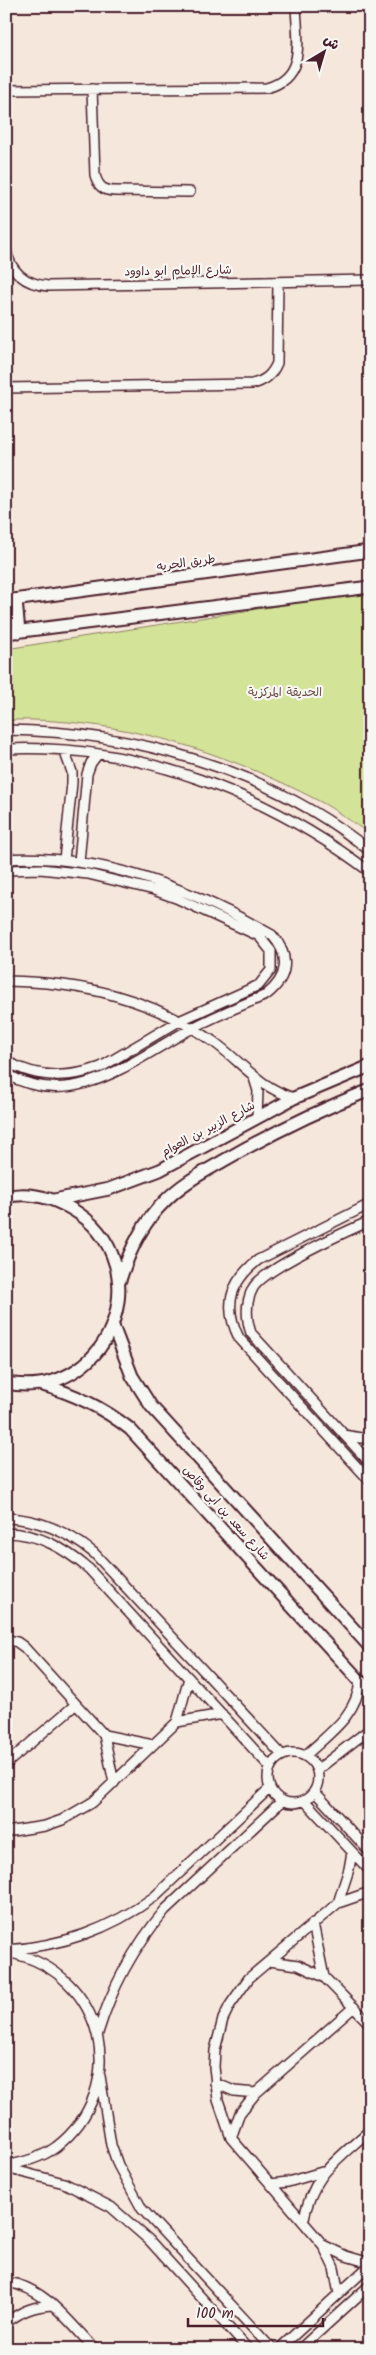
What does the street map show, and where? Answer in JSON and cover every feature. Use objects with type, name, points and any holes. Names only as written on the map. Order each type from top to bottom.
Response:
[{"type":"street","points":[[6,90],[266,88],[276,85],[292,72],[296,63],[296,6]]},
{"type":"street","points":[[92,89],[95,175],[100,187],[106,191],[190,192]]},
{"type":"street","name":"شارع الإمام ابو داوود","points":[[6,249],[8,259],[14,270],[23,279],[35,285],[370,280]]},
{"type":"street","points":[[6,388],[252,384],[261,382],[268,377],[277,363],[278,282]]},
{"type":"street","name":"طريق الحريه","points":[[11,600],[370,551]]},
{"type":"street","points":[[6,633],[370,587]]},
{"type":"street","points":[[11,600],[19,632]]},
{"type":"street","points":[[6,730],[46,731],[89,736],[164,752],[213,767],[253,782],[292,801],[330,823],[370,852]]},
{"type":"street","points":[[6,749],[64,750],[98,754],[173,771],[251,800],[300,825],[370,872]]},
{"type":"street","points":[[64,750],[72,772],[64,860]]},
{"type":"street","points":[[79,862],[87,774],[90,764],[98,754]]},
{"type":"street","points":[[6,859],[64,860],[125,872],[272,935],[280,944],[285,955],[286,967],[276,988],[266,995],[192,1028],[107,1076],[77,1087],[46,1088],[30,1085],[6,1074]]},
{"type":"street","points":[[6,870],[40,869],[88,874],[178,894],[259,936],[271,951],[272,961],[271,970],[259,985],[179,1021],[101,1066],[80,1073],[58,1076],[30,1072],[6,1061]]},
{"type":"street","points":[[6,981],[54,983],[106,991],[139,1002],[192,1028],[235,1059],[254,1078],[280,1093],[294,1098]]},
{"type":"street","name":"شارع الزبير بن العوام","points":[[54,1200],[109,1190],[135,1181],[160,1170],[294,1098],[370,1066]]},
{"type":"street","points":[[254,1078],[258,1091],[257,1118]]},
{"type":"street","points":[[119,1282],[128,1256],[141,1231],[163,1202],[180,1187],[238,1152],[282,1129],[332,1105],[370,1090]]},
{"type":"street","points":[[6,1383],[18,1385],[39,1384],[70,1374],[84,1365],[96,1354],[113,1326],[119,1304],[119,1282],[115,1260],[105,1240],[92,1223],[74,1209],[54,1200],[32,1195],[8,1196]]},
{"type":"street","points":[[370,1204],[258,1260],[246,1269],[237,1281],[231,1302],[232,1325],[239,1338],[370,1481]]},
{"type":"street","points":[[370,1220],[270,1271],[254,1287],[249,1298],[247,1310],[251,1333],[370,1464]]},
{"type":"street","name":"شارع سعد بن ابى وقاص","points":[[113,1326],[132,1376],[151,1406],[370,1647]]},
{"type":"street","name":"شارع سعد بن ابى وقاص","points":[[39,1384],[78,1396],[130,1429],[370,1692]]},
{"type":"street","points":[[290,1394],[299,1386]]},
{"type":"street","points":[[344,1435],[361,1438],[370,1436]]},
{"type":"street","points":[[6,1518],[24,1519],[54,1528],[82,1543],[94,1553],[282,1755]]},
{"type":"street","points":[[6,1533],[33,1536],[53,1544],[72,1555],[89,1569],[270,1767]]},
{"type":"street","points":[[6,1639],[24,1647],[104,1735],[114,1783]]},
{"type":"street","points":[[6,1832],[27,1830],[62,1820],[93,1802],[177,1722],[189,1678]]},
{"type":"street","points":[[305,1756],[349,1715],[356,1704],[360,1681]]},
{"type":"street","points":[[6,1764],[75,1705]]},
{"type":"street","points":[[177,1722],[222,1714]]},
{"type":"street","points":[[317,1770],[370,1728]]},
{"type":"street","points":[[104,1735],[152,1746]]},
{"type":"street","points":[[297,1753],[305,1756],[314,1764],[317,1770],[319,1778],[315,1792],[305,1801],[290,1804],[282,1802],[270,1788],[268,1774],[270,1767],[282,1755],[297,1753]]},
{"type":"street","points":[[6,1951],[48,1946],[71,1940],[114,1923],[154,1896],[270,1788]]},
{"type":"street","points":[[315,1792],[370,1852]]},
{"type":"street","points":[[305,1801],[370,1871]]},
{"type":"street","points":[[98,2033],[120,1976],[152,1925],[172,1904],[282,1802]]},
{"type":"street","points":[[338,1903],[349,1869],[352,1852]]},
{"type":"street","points":[[339,2294],[334,2268],[322,2245],[231,2138],[218,2100],[215,2082],[215,2050],[223,2019],[239,1991],[269,1961],[338,1903],[370,1892]]},
{"type":"street","points":[[313,1923],[324,1977]]},
{"type":"street","points":[[6,1951],[28,1956],[52,1968],[72,1986],[88,2008],[98,2033],[101,2054],[100,2076],[111,2145],[118,2165],[142,2209],[272,2349]]},
{"type":"street","points":[[269,1961],[298,1965],[324,1977],[370,2024]]},
{"type":"street","points":[[231,2138],[240,2114],[256,2093],[354,2007]]},
{"type":"street","points":[[6,2167],[29,2161],[55,2148],[76,2128],[91,2104],[100,2076]]},
{"type":"street","points":[[215,2082],[234,2091],[256,2093]]},
{"type":"street","points":[[303,2222],[310,2196],[322,2172],[370,2130]]},
{"type":"street","points":[[6,2167],[64,2183],[110,2207],[149,2240],[248,2349]]},
{"type":"street","points":[[270,2184],[288,2182],[322,2172]]},
{"type":"street","points":[[279,2349],[370,2264],[322,2245]]},
{"type":"street","points":[[6,2282],[28,2288],[42,2295],[94,2348]]},
{"type":"street","points":[[300,2349],[370,2285]]},
{"type":"street","points":[[6,2324],[28,2309],[53,2305]]},
{"type":"green space","name":"الحديقة المركزية","points":[[370,591],[370,834],[319,801],[245,766],[207,752],[168,740],[88,724],[6,720],[6,649]]}]
